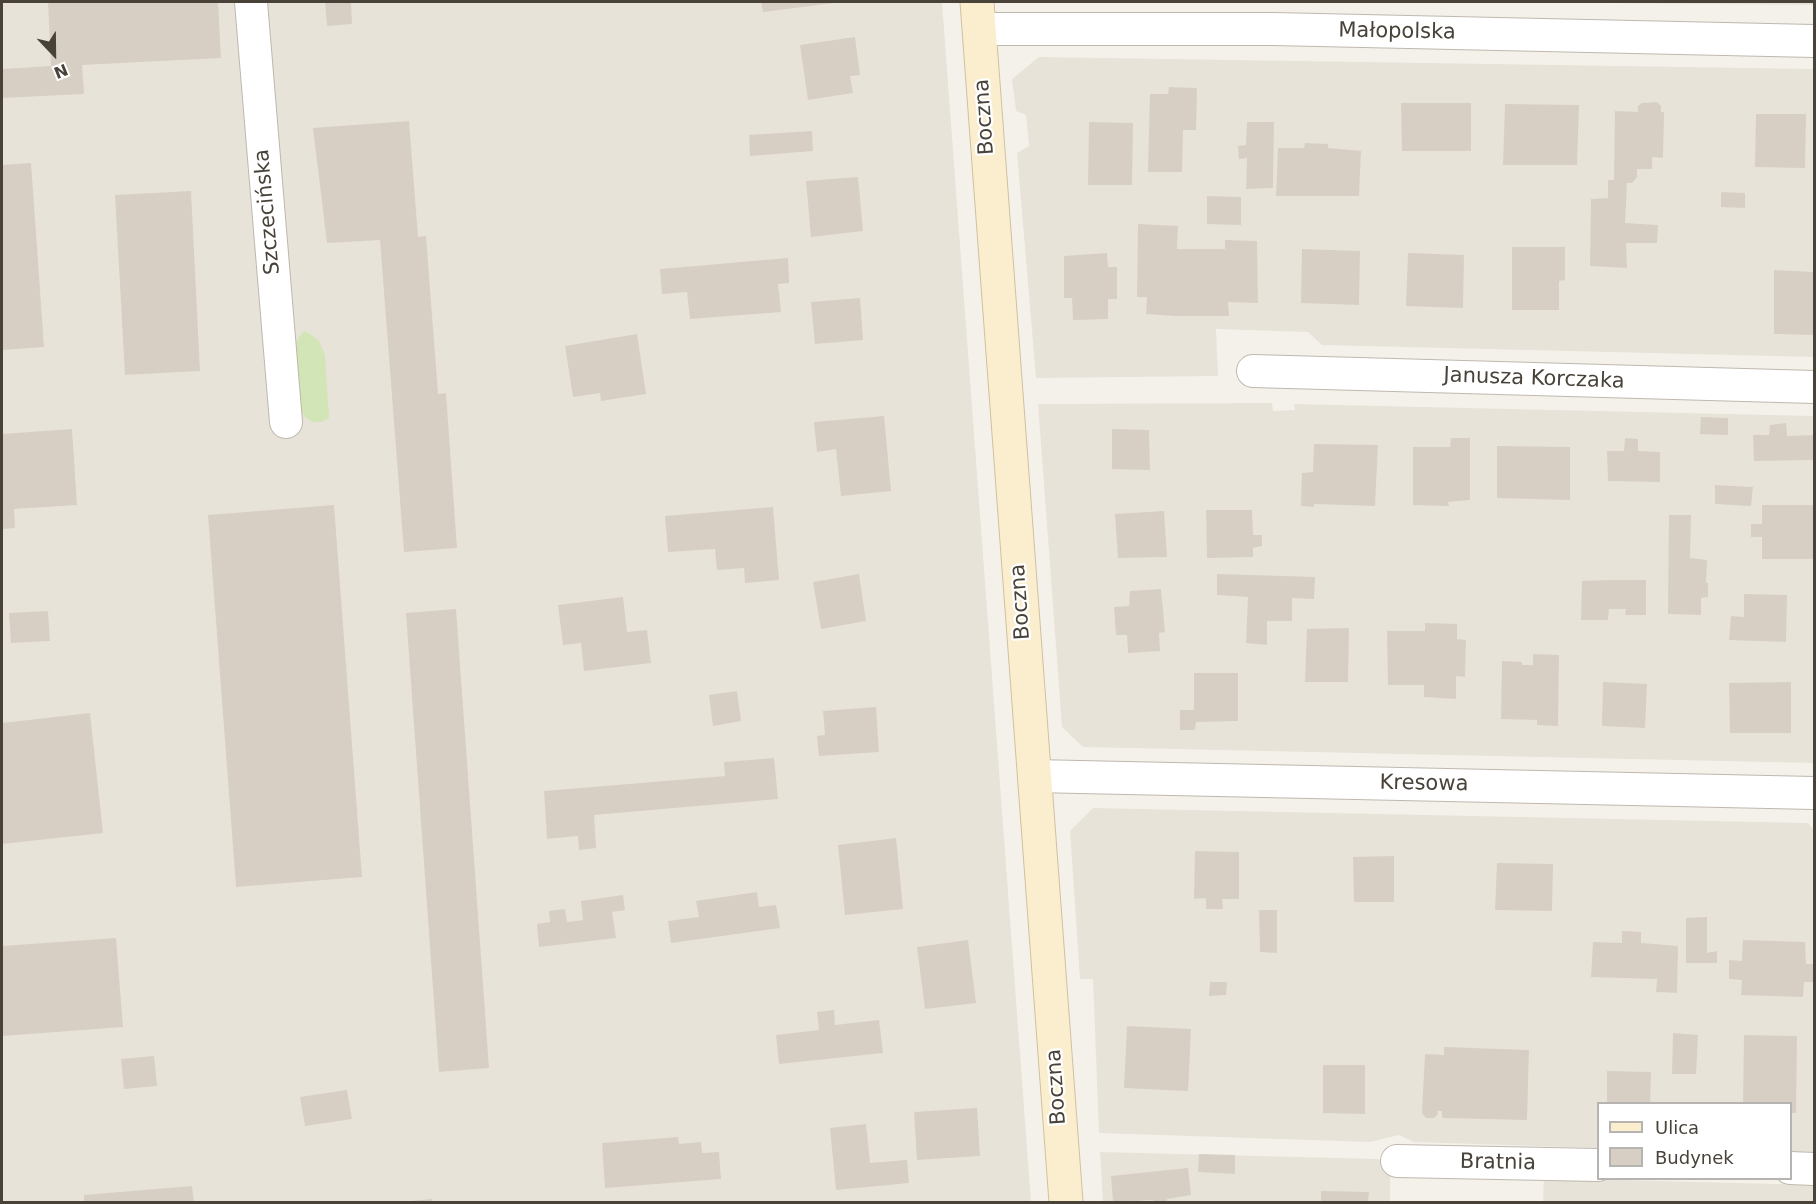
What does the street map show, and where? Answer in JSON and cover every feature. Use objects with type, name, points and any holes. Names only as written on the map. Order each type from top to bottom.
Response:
[{"type":"street","name":"Szczecińska","points":[[251,2],[286,422]]},
{"type":"street","name":"Małopolska","points":[[978,15],[1273,15],[1815,41]]},
{"type":"street","name":"Boczna","points":[[978,15],[1066,1203]]},
{"type":"street","name":"Janusza Korczaka","points":[[1253,371],[1815,387]]},
{"type":"street","name":"Kresowa","points":[[1034,776],[1815,793]]},
{"type":"street","name":"Bratnia","points":[[1397,1161],[1597,1165]]},
{"type":"street","points":[[1792,1168],[1815,1169]]},
{"type":"shaded area","points":[[2,2],[942,2],[1031,1202],[2,1202]]},
{"type":"shaded area","points":[[1507,2],[1814,2],[1814,5]]},
{"type":"shaded area","points":[[1039,57],[1814,69],[1814,357],[1322,345],[1308,332],[1216,329],[1218,376],[1036,378],[1017,153],[1029,146],[1026,115],[1016,111],[1012,79]]},
{"type":"shaded area","points":[[1272,403],[1273,411],[1295,410],[1294,404],[1814,416],[1814,763],[1083,747],[1062,727],[1038,404]]},
{"type":"shaded area","points":[[1093,808],[1808,823],[1814,830],[1814,1152],[1792,1152],[1792,1102],[1597,1102],[1597,1148],[1414,1142],[1399,1135],[1370,1142],[1099,1133],[1093,979],[1080,979],[1070,831]]},
{"type":"shaded area","points":[[1100,1152],[1378,1159],[1390,1164],[1390,1202],[1103,1202]]},
{"type":"shaded area","points":[[1544,1178],[1814,1185],[1814,1202],[1543,1202]]},
{"type":"green space","points":[[304,331],[319,341],[325,355],[329,418],[321,422],[313,422],[300,411],[293,355],[297,340]]},
{"type":"building","points":[[48,2],[218,2],[221,58],[82,65],[84,94],[2,98],[2,69],[51,66]]},
{"type":"building","points":[[325,2],[351,2],[352,24],[327,26]]},
{"type":"building","points":[[761,2],[834,2],[834,3],[763,12]]},
{"type":"building","points":[[855,37],[860,75],[850,76],[853,93],[808,100],[800,45]]},
{"type":"building","points":[[1169,87],[1197,88],[1196,130],[1183,130],[1182,172],[1148,172],[1150,94],[1168,94]]},
{"type":"building","points":[[1657,102],[1661,106],[1661,112],[1664,112],[1663,158],[1652,157],[1652,169],[1637,169],[1637,177],[1632,183],[1627,183],[1625,223],[1658,225],[1657,243],[1626,243],[1627,268],[1590,266],[1591,199],[1608,198],[1608,180],[1614,180],[1615,111],[1638,112],[1638,106],[1642,103]]},
{"type":"building","points":[[1401,103],[1471,103],[1471,151],[1402,151]]},
{"type":"building","points":[[1505,104],[1579,105],[1577,165],[1503,165]]},
{"type":"building","points":[[1756,114],[1806,114],[1805,168],[1755,167]]},
{"type":"building","points":[[409,121],[418,237],[426,236],[438,394],[446,393],[457,548],[404,552],[380,240],[327,243],[313,128]]},
{"type":"building","points":[[1089,122],[1133,123],[1132,185],[1088,185]]},
{"type":"building","points":[[1247,122],[1274,122],[1273,188],[1246,189],[1247,158],[1239,159],[1238,146],[1246,145]]},
{"type":"building","points":[[812,131],[813,151],[750,156],[749,135]]},
{"type":"building","points":[[1305,143],[1328,144],[1328,148],[1361,151],[1359,196],[1276,196],[1278,148],[1304,148]]},
{"type":"building","points":[[31,163],[44,347],[2,350],[2,165]]},
{"type":"building","points":[[858,177],[863,231],[811,237],[806,181]]},
{"type":"building","points":[[191,191],[200,371],[125,375],[115,195]]},
{"type":"building","points":[[1721,192],[1745,193],[1745,208],[1721,207]]},
{"type":"building","points":[[1207,196],[1241,197],[1241,225],[1207,224]]},
{"type":"building","points":[[1138,224],[1178,226],[1177,249],[1225,249],[1225,240],[1257,241],[1258,303],[1228,302],[1229,316],[1146,314],[1147,297],[1137,297]]},
{"type":"building","points":[[1512,247],[1565,247],[1565,280],[1559,281],[1559,310],[1512,310]]},
{"type":"building","points":[[1302,249],[1360,251],[1359,305],[1301,303]]},
{"type":"building","points":[[1107,253],[1108,267],[1117,267],[1117,299],[1108,299],[1108,319],[1073,320],[1072,298],[1064,298],[1064,256]]},
{"type":"building","points":[[1408,253],[1464,255],[1463,308],[1406,306]]},
{"type":"building","points":[[788,258],[789,283],[778,284],[781,312],[690,319],[687,292],[662,294],[660,269]]},
{"type":"building","points":[[1774,270],[1814,272],[1814,335],[1774,334]]},
{"type":"building","points":[[860,298],[863,340],[815,344],[811,302]]},
{"type":"building","points":[[637,334],[646,394],[601,401],[600,393],[573,397],[565,346]]},
{"type":"building","points":[[884,416],[891,491],[841,496],[836,449],[817,452],[814,422]]},
{"type":"building","points":[[1701,417],[1728,418],[1728,435],[1700,434]]},
{"type":"building","points":[[1786,423],[1787,436],[1814,435],[1814,460],[1754,461],[1753,435],[1769,435],[1770,425]]},
{"type":"building","points":[[72,429],[77,505],[14,509],[15,528],[2,529],[2,434]]},
{"type":"building","points":[[1112,429],[1149,430],[1150,470],[1112,469]]},
{"type":"building","points":[[1451,438],[1470,438],[1470,500],[1448,502],[1449,506],[1413,505],[1413,447],[1450,447]]},
{"type":"building","points":[[1625,438],[1638,439],[1638,451],[1660,452],[1660,482],[1608,481],[1607,451],[1624,451]]},
{"type":"building","points":[[1314,444],[1378,445],[1375,506],[1314,504],[1314,507],[1301,506],[1302,473],[1313,472]]},
{"type":"building","points":[[1497,446],[1570,447],[1570,500],[1497,498]]},
{"type":"building","points":[[1715,485],[1753,487],[1751,506],[1715,504]]},
{"type":"building","points":[[334,505],[362,877],[236,887],[208,515]]},
{"type":"building","points":[[1762,505],[1814,505],[1813,559],[1762,559],[1762,537],[1751,537],[1751,524],[1762,524]]},
{"type":"building","points":[[773,507],[779,580],[745,583],[744,568],[717,570],[715,549],[668,552],[665,516]]},
{"type":"building","points":[[1206,510],[1252,510],[1253,535],[1262,535],[1262,546],[1253,548],[1253,557],[1207,558]]},
{"type":"building","points":[[1164,511],[1167,557],[1118,558],[1115,514]]},
{"type":"building","points":[[1669,515],[1691,515],[1690,558],[1707,560],[1708,597],[1701,598],[1701,615],[1668,614]]},
{"type":"building","points":[[859,574],[866,621],[821,629],[813,582]]},
{"type":"building","points":[[1217,574],[1315,577],[1314,599],[1292,598],[1292,621],[1267,621],[1267,645],[1246,643],[1248,597],[1217,595]]},
{"type":"building","points":[[1646,580],[1646,615],[1625,615],[1626,609],[1609,609],[1608,620],[1581,620],[1582,581]]},
{"type":"building","points":[[1161,589],[1165,632],[1159,633],[1160,651],[1128,653],[1127,635],[1116,635],[1114,607],[1129,606],[1130,591]]},
{"type":"building","points":[[1744,594],[1787,595],[1786,642],[1729,640],[1731,616],[1744,617]]},
{"type":"building","points":[[623,597],[627,632],[647,630],[651,663],[584,671],[581,643],[563,645],[558,605]]},
{"type":"building","points":[[456,609],[489,1068],[439,1072],[406,613]]},
{"type":"building","points":[[48,611],[50,641],[11,643],[9,613]]},
{"type":"building","points":[[1425,623],[1457,624],[1457,639],[1466,640],[1465,677],[1456,676],[1456,699],[1424,697],[1424,685],[1388,685],[1387,631],[1425,631]]},
{"type":"building","points":[[1349,628],[1348,682],[1305,682],[1307,629]]},
{"type":"building","points":[[1533,654],[1559,655],[1558,726],[1537,725],[1537,720],[1501,719],[1502,661],[1533,665]]},
{"type":"building","points":[[1194,673],[1238,673],[1238,721],[1196,722],[1195,730],[1180,730],[1180,710],[1194,710]]},
{"type":"building","points":[[1603,682],[1647,684],[1645,728],[1602,726]]},
{"type":"building","points":[[1791,682],[1791,733],[1730,733],[1729,683]]},
{"type":"building","points":[[737,691],[741,721],[713,726],[709,695]]},
{"type":"building","points":[[876,707],[879,752],[819,756],[817,736],[825,735],[823,711]]},
{"type":"building","points":[[90,713],[103,833],[2,844],[2,723]]},
{"type":"building","points":[[774,758],[778,799],[594,815],[596,848],[579,850],[578,836],[547,839],[544,791],[725,776],[724,762]]},
{"type":"building","points":[[896,838],[903,909],[845,915],[838,845]]},
{"type":"building","points":[[1195,851],[1239,852],[1239,899],[1222,899],[1223,909],[1206,909],[1206,898],[1194,899]]},
{"type":"building","points":[[1394,856],[1394,902],[1354,902],[1353,857]]},
{"type":"building","points":[[1497,863],[1553,864],[1552,911],[1495,910]]},
{"type":"building","points":[[757,892],[759,907],[776,905],[780,928],[671,943],[668,921],[699,917],[696,901]]},
{"type":"building","points":[[623,895],[625,910],[612,912],[616,938],[539,947],[537,924],[550,922],[549,911],[565,909],[567,922],[583,920],[581,901]]},
{"type":"building","points":[[1259,910],[1277,910],[1277,953],[1260,952]]},
{"type":"building","points":[[1707,917],[1707,953],[1717,951],[1717,963],[1686,963],[1686,918]]},
{"type":"building","points":[[1622,931],[1641,932],[1641,943],[1678,946],[1677,993],[1656,992],[1657,979],[1591,977],[1593,942],[1622,943]]},
{"type":"building","points":[[116,938],[123,1027],[2,1036],[2,946]]},
{"type":"building","points":[[968,940],[976,1003],[925,1009],[917,947]]},
{"type":"building","points":[[1743,940],[1805,942],[1806,964],[1814,964],[1814,982],[1804,982],[1803,997],[1741,995],[1742,980],[1729,979],[1729,960],[1742,961]]},
{"type":"building","points":[[1210,982],[1227,982],[1226,995],[1209,996]]},
{"type":"building","points":[[834,1010],[835,1025],[879,1020],[883,1053],[779,1064],[776,1035],[819,1030],[817,1012]]},
{"type":"building","points":[[1127,1026],[1191,1029],[1188,1091],[1124,1088]]},
{"type":"building","points":[[1673,1033],[1698,1035],[1696,1074],[1672,1074]]},
{"type":"building","points":[[1744,1035],[1797,1036],[1796,1113],[1792,1113],[1792,1102],[1743,1102]]},
{"type":"building","points":[[1444,1047],[1529,1050],[1527,1120],[1442,1118],[1442,1111],[1437,1111],[1438,1114],[1434,1118],[1426,1118],[1422,1113],[1425,1054],[1444,1055]]},
{"type":"building","points":[[154,1056],[157,1086],[124,1089],[121,1059]]},
{"type":"building","points":[[1323,1065],[1365,1065],[1365,1114],[1323,1113]]},
{"type":"building","points":[[1607,1071],[1651,1072],[1650,1102],[1607,1102]]},
{"type":"building","points":[[347,1090],[352,1119],[305,1126],[300,1097]]},
{"type":"building","points":[[977,1108],[980,1156],[917,1160],[914,1112]]},
{"type":"building","points":[[866,1124],[870,1163],[907,1160],[909,1183],[836,1190],[830,1128]]},
{"type":"building","points":[[678,1137],[679,1144],[701,1142],[702,1153],[719,1152],[721,1179],[605,1188],[602,1143]]},
{"type":"building","points":[[1199,1154],[1235,1155],[1235,1174],[1198,1172]]},
{"type":"building","points":[[1188,1168],[1191,1195],[1167,1199],[1167,1202],[1153,1202],[1153,1200],[1113,1202],[1111,1176]]},
{"type":"building","points":[[192,1186],[194,1202],[84,1202],[84,1195]]},
{"type":"building","points":[[1321,1191],[1369,1192],[1368,1202],[1321,1202]]},
{"type":"building","points":[[432,1199],[432,1202],[410,1202],[410,1201]]}]
